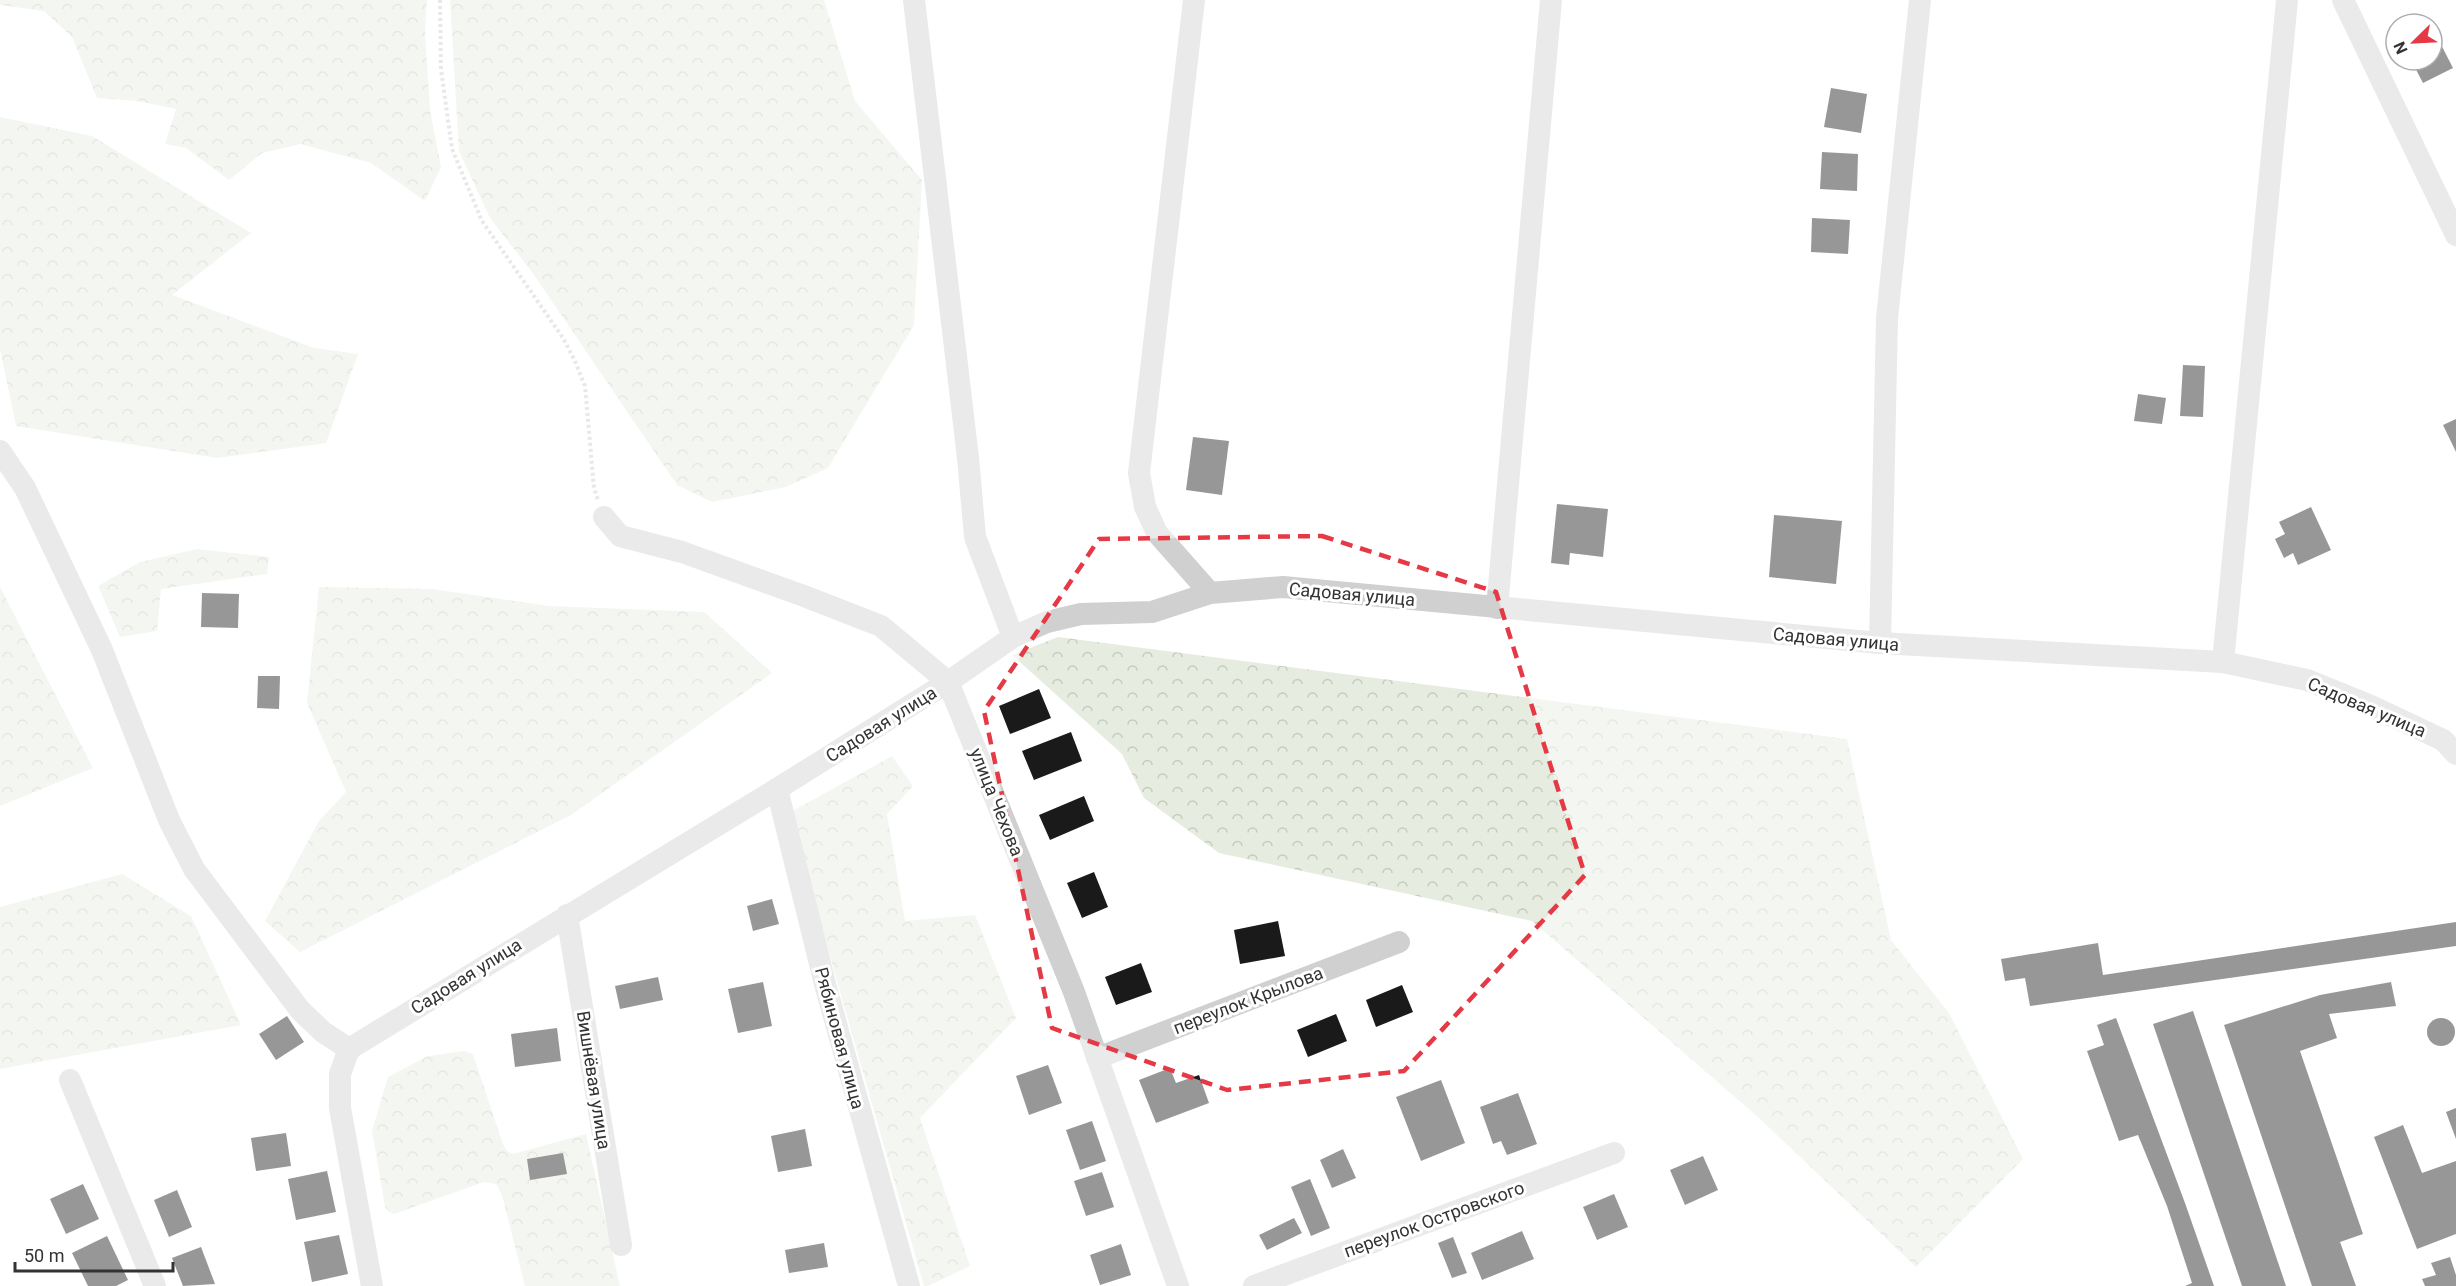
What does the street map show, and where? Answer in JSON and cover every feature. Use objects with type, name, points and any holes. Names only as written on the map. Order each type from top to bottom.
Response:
[{"type":"street","points":[[915,0],[975,537],[1013,637]]},
{"type":"street","points":[[1194,0],[1139,473],[1145,507],[1157,532],[1210,593]]},
{"type":"street","points":[[1497,608],[1551,0]]},
{"type":"street","points":[[1880,643],[1887,318],[1920,0]]},
{"type":"street","points":[[2223,662],[2287,0]]},
{"type":"street","points":[[2343,0],[2456,235]]},
{"type":"street","points":[[0,450],[25,488],[102,650],[169,820],[194,869],[300,1010],[323,1032],[349,1048],[340,1074],[340,1108],[372,1286]]},
{"type":"street","name":"улица Чехова","points":[[604,517],[620,536],[682,552],[881,626],[948,682],[1074,992],[1178,1286]]},
{"type":"street","name":"Садовая улица","points":[[349,1048],[777,789],[948,682],[1013,637],[1047,622],[1081,614],[1152,612],[1210,593],[1282,587],[1880,643],[2223,662],[2307,680],[2371,706],[2443,740],[2456,754]]},
{"type":"street","name":"Рябиновая улица","points":[[777,789],[825,984],[909,1286]]},
{"type":"street","name":"Вишнёвая улица","points":[[567,915],[621,1245]]},
{"type":"street","name":"переулок Крылова","points":[[1097,1058],[1400,942]]},
{"type":"street","points":[[70,1080],[155,1286]]},
{"type":"street","name":"переулок Островского","points":[[1254,1286],[1614,1152]]},
{"type":"path","points":[[440,0],[441,69],[452,148],[482,221],[563,338],[582,377],[585,386],[594,488],[604,517]]},
{"type":"highlighted area","points":[[1322,536],[1496,592],[1585,875],[1404,1071],[1227,1090],[1052,1028],[984,711],[1099,539]]},
{"type":"green space","points":[[0,0],[427,0],[425,31],[430,110],[441,167],[425,201],[371,163],[300,144],[262,153],[229,180],[186,148],[165,144],[176,109],[137,101],[97,98],[72,37],[44,11],[0,5]]},
{"type":"green space","points":[[450,0],[824,0],[855,101],[922,180],[914,325],[828,468],[786,487],[712,502],[677,485],[532,272],[490,218],[459,151]]},
{"type":"green space","points":[[0,117],[92,136],[251,233],[172,295],[314,348],[358,354],[326,443],[217,458],[16,426],[0,349]]},
{"type":"green space","points":[[197,549],[269,557],[267,574],[161,589],[157,631],[120,637],[98,586],[140,562]]},
{"type":"green space","points":[[0,587],[93,768],[0,806]]},
{"type":"green space","points":[[319,587],[432,589],[549,606],[704,612],[772,673],[571,815],[300,952],[265,921],[319,821],[346,792],[307,703]]},
{"type":"green space","points":[[1058,637],[1847,739],[1891,940],[1949,1013],[2023,1159],[1916,1267],[1758,1117],[1532,921],[1219,853],[1144,798],[1122,754],[1012,655]]},
{"type":"green space","points":[[892,756],[913,786],[887,814],[905,921],[975,915],[1016,1018],[920,1118],[970,1266],[928,1286],[924,1286],[789,813]]},
{"type":"green space","points":[[122,874],[191,916],[241,1025],[0,1069],[0,907]]},
{"type":"green space","points":[[464,1051],[473,1054],[507,1151],[513,1154],[586,1134],[620,1286],[525,1286],[502,1195],[496,1184],[484,1182],[394,1214],[385,1207],[372,1131],[388,1077],[428,1056]]},
{"type":"building","points":[[2444,50],[2453,68],[2423,83],[2417,72],[2444,72]]},
{"type":"building","points":[[1831,88],[1867,94],[1861,133],[1824,127]]},
{"type":"building","points":[[1822,152],[1858,154],[1857,191],[1820,189]]},
{"type":"building","points":[[1812,218],[1850,220],[1848,254],[1811,252]]},
{"type":"building","points":[[2183,365],[2205,366],[2203,417],[2180,416]]},
{"type":"building","points":[[2138,394],[2166,398],[2162,424],[2134,421]]},
{"type":"building","points":[[2456,419],[2456,452],[2443,425]]},
{"type":"building","points":[[1193,437],[1229,441],[1222,495],[1186,490]]},
{"type":"building","points":[[1557,504],[1608,509],[1603,557],[1570,553],[1569,565],[1551,563]]},
{"type":"building","points":[[2311,507],[2331,550],[2298,565],[2293,553],[2284,558],[2275,539],[2285,534],[2279,522]]},
{"type":"building","points":[[1774,515],[1842,521],[1836,584],[1769,577]]},
{"type":"building","points":[[202,593],[239,594],[238,628],[201,627]]},
{"type":"building","points":[[258,676],[280,676],[279,709],[257,708]]},
{"type":"building","points":[[1039,689],[1051,718],[1010,734],[999,706]]},
{"type":"building","points":[[1071,732],[1082,761],[1034,780],[1022,751]]},
{"type":"building","points":[[1084,796],[1094,821],[1050,840],[1039,815]]},
{"type":"building","points":[[1094,872],[1108,907],[1082,918],[1067,883]]},
{"type":"building","points":[[772,899],[779,924],[753,931],[747,906]]},
{"type":"building","points":[[1278,921],[1285,956],[1240,964],[1234,930]]},
{"type":"building","points":[[2456,922],[2456,946],[2030,1006],[2025,978],[2005,981],[2001,959],[2098,943],[2103,975]]},
{"type":"building","points":[[1141,963],[1152,992],[1116,1005],[1105,977]]},
{"type":"building","points":[[658,977],[663,1000],[620,1009],[615,986]]},
{"type":"building","points":[[763,982],[772,1026],[738,1033],[728,989]]},
{"type":"building","points":[[2391,982],[2396,1006],[2329,1014],[2337,1038],[2300,1051],[2363,1234],[2340,1242],[2356,1286],[2312,1286],[2224,1025],[2320,995]]},
{"type":"building","points":[[1402,985],[1413,1012],[1376,1027],[1366,1000]]},
{"type":"building","points":[[2193,1011],[2286,1286],[2242,1286],[2153,1024]]},
{"type":"building","points":[[1336,1014],[1347,1041],[1308,1057],[1297,1030]]},
{"type":"building","points":[[287,1016],[304,1042],[276,1060],[259,1034]]},
{"type":"building","points":[[2116,1018],[2214,1286],[2185,1286],[2192,1283],[2167,1206],[2138,1135],[2119,1141],[2087,1051],[2104,1045],[2097,1025]]},
{"type":"building","points":[[2441,1018],[2451,1022],[2455,1032],[2451,1042],[2441,1046],[2431,1042],[2427,1032],[2431,1022]]},
{"type":"building","points":[[557,1028],[561,1061],[515,1067],[511,1034]]},
{"type":"building","points":[[1048,1065],[1062,1103],[1029,1115],[1016,1076]]},
{"type":"building","points":[[1170,1068],[1176,1083],[1199,1075],[1209,1103],[1156,1123],[1139,1080]]},
{"type":"building","points":[[1441,1080],[1465,1143],[1421,1161],[1396,1097]]},
{"type":"building","points":[[1518,1093],[1537,1144],[1507,1155],[1501,1141],[1493,1144],[1480,1107]]},
{"type":"building","points":[[2456,1108],[2456,1139],[2446,1112]]},
{"type":"building","points":[[1092,1121],[1106,1161],[1080,1170],[1066,1130]]},
{"type":"building","points":[[2403,1125],[2422,1173],[2456,1161],[2456,1234],[2417,1249],[2374,1137]]},
{"type":"building","points":[[805,1129],[812,1166],[778,1172],[771,1136]]},
{"type":"building","points":[[286,1133],[291,1166],[256,1171],[251,1138]]},
{"type":"building","points":[[1343,1149],[1356,1178],[1332,1188],[1320,1160]]},
{"type":"building","points":[[563,1153],[567,1174],[530,1180],[527,1159]]},
{"type":"building","points":[[1703,1156],[1718,1190],[1685,1205],[1670,1170]]},
{"type":"building","points":[[327,1171],[336,1212],[296,1220],[288,1179]]},
{"type":"building","points":[[1102,1172],[1114,1207],[1086,1216],[1074,1181]]},
{"type":"building","points":[[1310,1179],[1330,1228],[1311,1236],[1291,1187]]},
{"type":"building","points":[[83,1184],[99,1219],[66,1234],[50,1199]]},
{"type":"building","points":[[177,1190],[192,1227],[169,1237],[154,1200]]},
{"type":"building","points":[[1614,1194],[1628,1227],[1597,1240],[1583,1207]]},
{"type":"building","points":[[1294,1218],[1302,1233],[1267,1250],[1259,1235]]},
{"type":"building","points":[[1522,1231],[1534,1259],[1482,1280],[1471,1253]]},
{"type":"building","points":[[339,1235],[348,1274],[312,1282],[304,1242]]},
{"type":"building","points":[[107,1236],[128,1280],[116,1286],[88,1286],[72,1253]]},
{"type":"building","points":[[1453,1237],[1467,1273],[1452,1278],[1438,1243]]},
{"type":"building","points":[[824,1243],[828,1267],[789,1273],[785,1250]]},
{"type":"building","points":[[1121,1244],[1131,1275],[1100,1285],[1090,1255]]},
{"type":"building","points":[[201,1247],[215,1284],[183,1286],[172,1258]]},
{"type":"building","points":[[2450,1257],[2456,1275],[2456,1286],[2425,1286],[2422,1279],[2436,1275],[2431,1263]]}]
